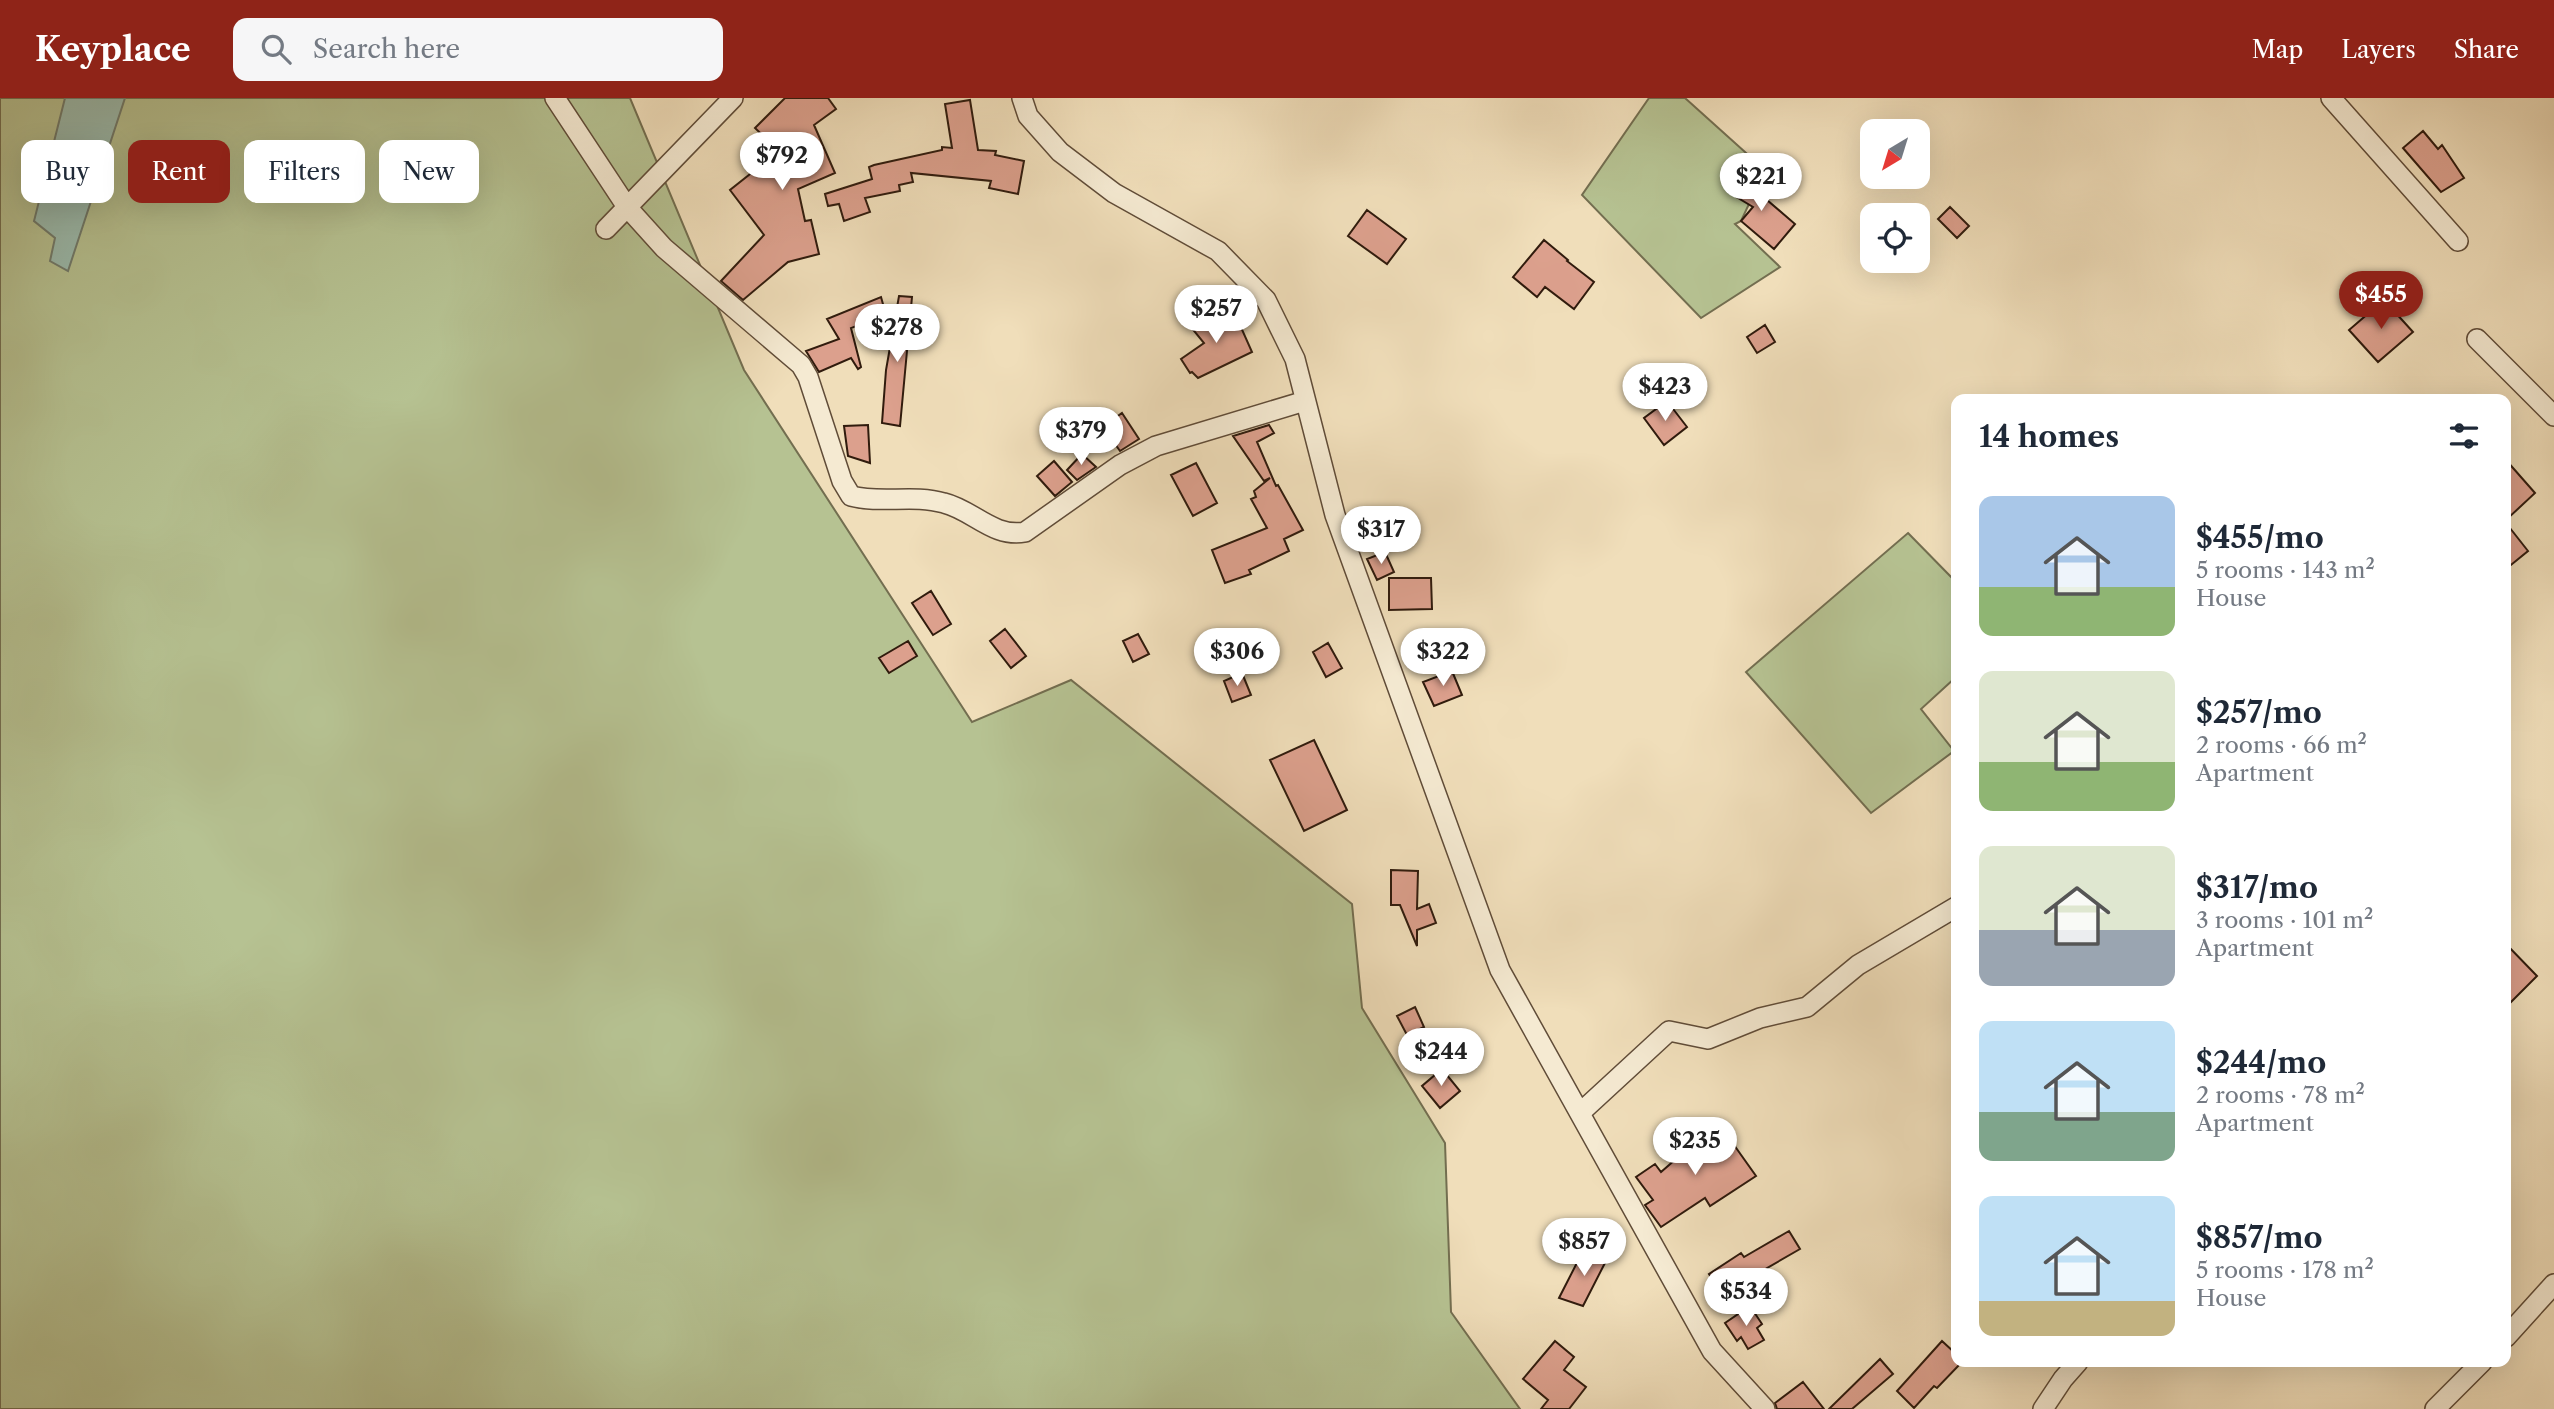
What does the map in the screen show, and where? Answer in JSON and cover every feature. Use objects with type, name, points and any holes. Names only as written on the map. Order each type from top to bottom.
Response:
[{"type":"street","points":[[555,98],[627,207],[664,248],[800,365],[808,377],[842,481],[851,496],[862,499],[921,498],[947,503],[997,530],[1011,534],[1025,532],[1120,465],[1156,446],[1306,401]]},
{"type":"street","points":[[606,229],[733,98]]},
{"type":"street","points":[[1022,98],[1028,116],[1060,152],[1114,193],[1218,251],[1266,300],[1294,359],[1335,516],[1500,970],[1712,1351],[1765,1409]]},
{"type":"street","points":[[2331,98],[2458,241]]},
{"type":"street","points":[[2477,339],[2554,416]]},
{"type":"street","points":[[1580,1113],[1669,1031],[1708,1039],[1760,1018],[1807,1007],[1858,965],[1951,910]]},
{"type":"street","points":[[2511,1331],[2554,1284]]},
{"type":"street","points":[[2043,1409],[2074,1367]]},
{"type":"street","points":[[2435,1409],[2477,1367]]},
{"type":"green space","points":[[0,98],[630,98],[744,370],[972,722],[1071,680],[1352,904],[1362,1008],[1445,1143],[1451,1312],[1520,1409],[0,1409]]},
{"type":"green space","points":[[1649,98],[1685,98],[1765,170],[1741,221],[1735,224],[1780,267],[1701,318],[1582,195]]},
{"type":"green space","points":[[1908,533],[1951,577],[1951,682],[1921,709],[1951,747],[1951,753],[1871,813],[1746,672]]},
{"type":"shaded area","points":[[65,98],[125,98],[111,140],[54,140]]},
{"type":"shaded area","points":[[39,203],[90,203],[68,271],[50,261],[55,238],[34,221]]},
{"type":"building","points":[[785,98],[828,98],[836,109],[814,125],[835,173],[798,189],[805,221],[811,220],[819,254],[788,262],[743,300],[721,281],[764,235],[730,190],[779,151],[755,128]]},
{"type":"building","points":[[970,100],[978,150],[996,151],[995,155],[1024,161],[1018,194],[989,188],[991,181],[911,173],[913,182],[899,185],[900,191],[865,198],[870,212],[844,221],[839,204],[828,206],[825,194],[872,179],[869,167],[942,150],[942,147],[952,148],[945,104]]},
{"type":"building","points":[[2423,131],[2438,149],[2442,145],[2464,178],[2441,192],[2403,148]]},
{"type":"building","points":[[1741,172],[1756,182],[1753,188],[1795,224],[1774,249],[1741,221],[1753,207],[1728,192]]},
{"type":"building","points":[[1950,207],[1969,226],[1957,238],[1938,219]]},
{"type":"building","points":[[1367,210],[1406,239],[1387,264],[1348,236]]},
{"type":"building","points":[[1544,240],[1594,282],[1574,309],[1545,287],[1537,297],[1513,277]]},
{"type":"building","points":[[899,296],[912,297],[900,426],[882,423],[886,370]]},
{"type":"building","points":[[881,297],[886,315],[851,328],[861,367],[858,369],[851,358],[819,372],[806,351],[839,339],[827,319]]},
{"type":"building","points":[[2384,300],[2413,332],[2378,362],[2349,330]]},
{"type":"building","points":[[1215,307],[1231,329],[1240,325],[1252,352],[1198,378],[1190,373],[1181,359],[1204,343],[1190,326]]},
{"type":"building","points":[[1765,325],[1775,342],[1757,353],[1747,337]]},
{"type":"building","points":[[1667,401],[1687,427],[1664,445],[1644,418]]},
{"type":"building","points":[[1122,413],[1139,439],[1120,451],[1103,427]]},
{"type":"building","points":[[868,425],[870,463],[848,456],[844,426]]},
{"type":"building","points":[[1269,425],[1274,433],[1257,442],[1276,486],[1278,485],[1303,530],[1284,539],[1289,551],[1249,570],[1251,574],[1225,583],[1212,550],[1267,528],[1251,499],[1256,497],[1254,491],[1270,478],[1264,481],[1233,436]]},
{"type":"building","points":[[1082,454],[1096,467],[1077,480],[1067,470]]},
{"type":"building","points":[[1054,461],[1072,482],[1055,496],[1037,476]]},
{"type":"building","points":[[1196,463],[1217,503],[1193,516],[1171,475]]},
{"type":"building","points":[[2511,466],[2535,493],[2511,515]]},
{"type":"building","points":[[1381,520],[1388,542],[1370,548],[1362,526]]},
{"type":"building","points":[[2511,529],[2528,551],[2511,565]]},
{"type":"building","points":[[1385,552],[1394,572],[1377,580],[1367,559]]},
{"type":"building","points":[[1389,578],[1431,578],[1432,609],[1389,610]]},
{"type":"building","points":[[931,591],[951,624],[933,635],[912,603]]},
{"type":"building","points":[[1005,629],[1026,656],[1011,668],[990,641]]},
{"type":"building","points":[[1138,634],[1149,654],[1133,662],[1123,641]]},
{"type":"building","points":[[908,641],[917,656],[889,673],[879,658]]},
{"type":"building","points":[[1328,643],[1342,668],[1326,677],[1313,652]]},
{"type":"building","points":[[1452,671],[1462,695],[1434,706],[1423,682]]},
{"type":"building","points":[[1242,673],[1251,695],[1232,702],[1224,681]]},
{"type":"building","points":[[1314,740],[1347,810],[1304,831],[1270,760]]},
{"type":"building","points":[[1391,870],[1418,871],[1417,909],[1429,904],[1436,923],[1417,930],[1417,946],[1400,905],[1391,905]]},
{"type":"building","points":[[2511,949],[2537,976],[2511,1002]]},
{"type":"building","points":[[1415,1007],[1424,1027],[1407,1035],[1397,1016]]},
{"type":"building","points":[[1442,1069],[1460,1091],[1440,1108],[1422,1086]]},
{"type":"building","points":[[1714,1126],[1732,1147],[1734,1145],[1756,1176],[1710,1206],[1705,1198],[1661,1227],[1645,1205],[1653,1200],[1636,1177],[1655,1164],[1661,1172]]},
{"type":"building","points":[[1789,1231],[1800,1249],[1755,1275],[1757,1277],[1725,1298],[1709,1274],[1741,1253],[1744,1257]]},
{"type":"building","points":[[1584,1249],[1608,1257],[1583,1306],[1559,1298]]},
{"type":"building","points":[[1750,1306],[1762,1324],[1757,1328],[1764,1340],[1748,1349],[1741,1337],[1737,1341],[1725,1323]]},
{"type":"building","points":[[1555,1341],[1574,1357],[1564,1370],[1586,1387],[1569,1409],[1541,1409],[1548,1400],[1523,1379]]},
{"type":"building","points":[[1942,1341],[1951,1349],[1951,1367],[1957,1367],[1937,1388],[1934,1386],[1914,1408],[1897,1391]]},
{"type":"building","points":[[1880,1359],[1893,1374],[1852,1409],[1829,1409]]},
{"type":"building","points":[[1803,1382],[1824,1409],[1777,1409],[1775,1403]]}]
